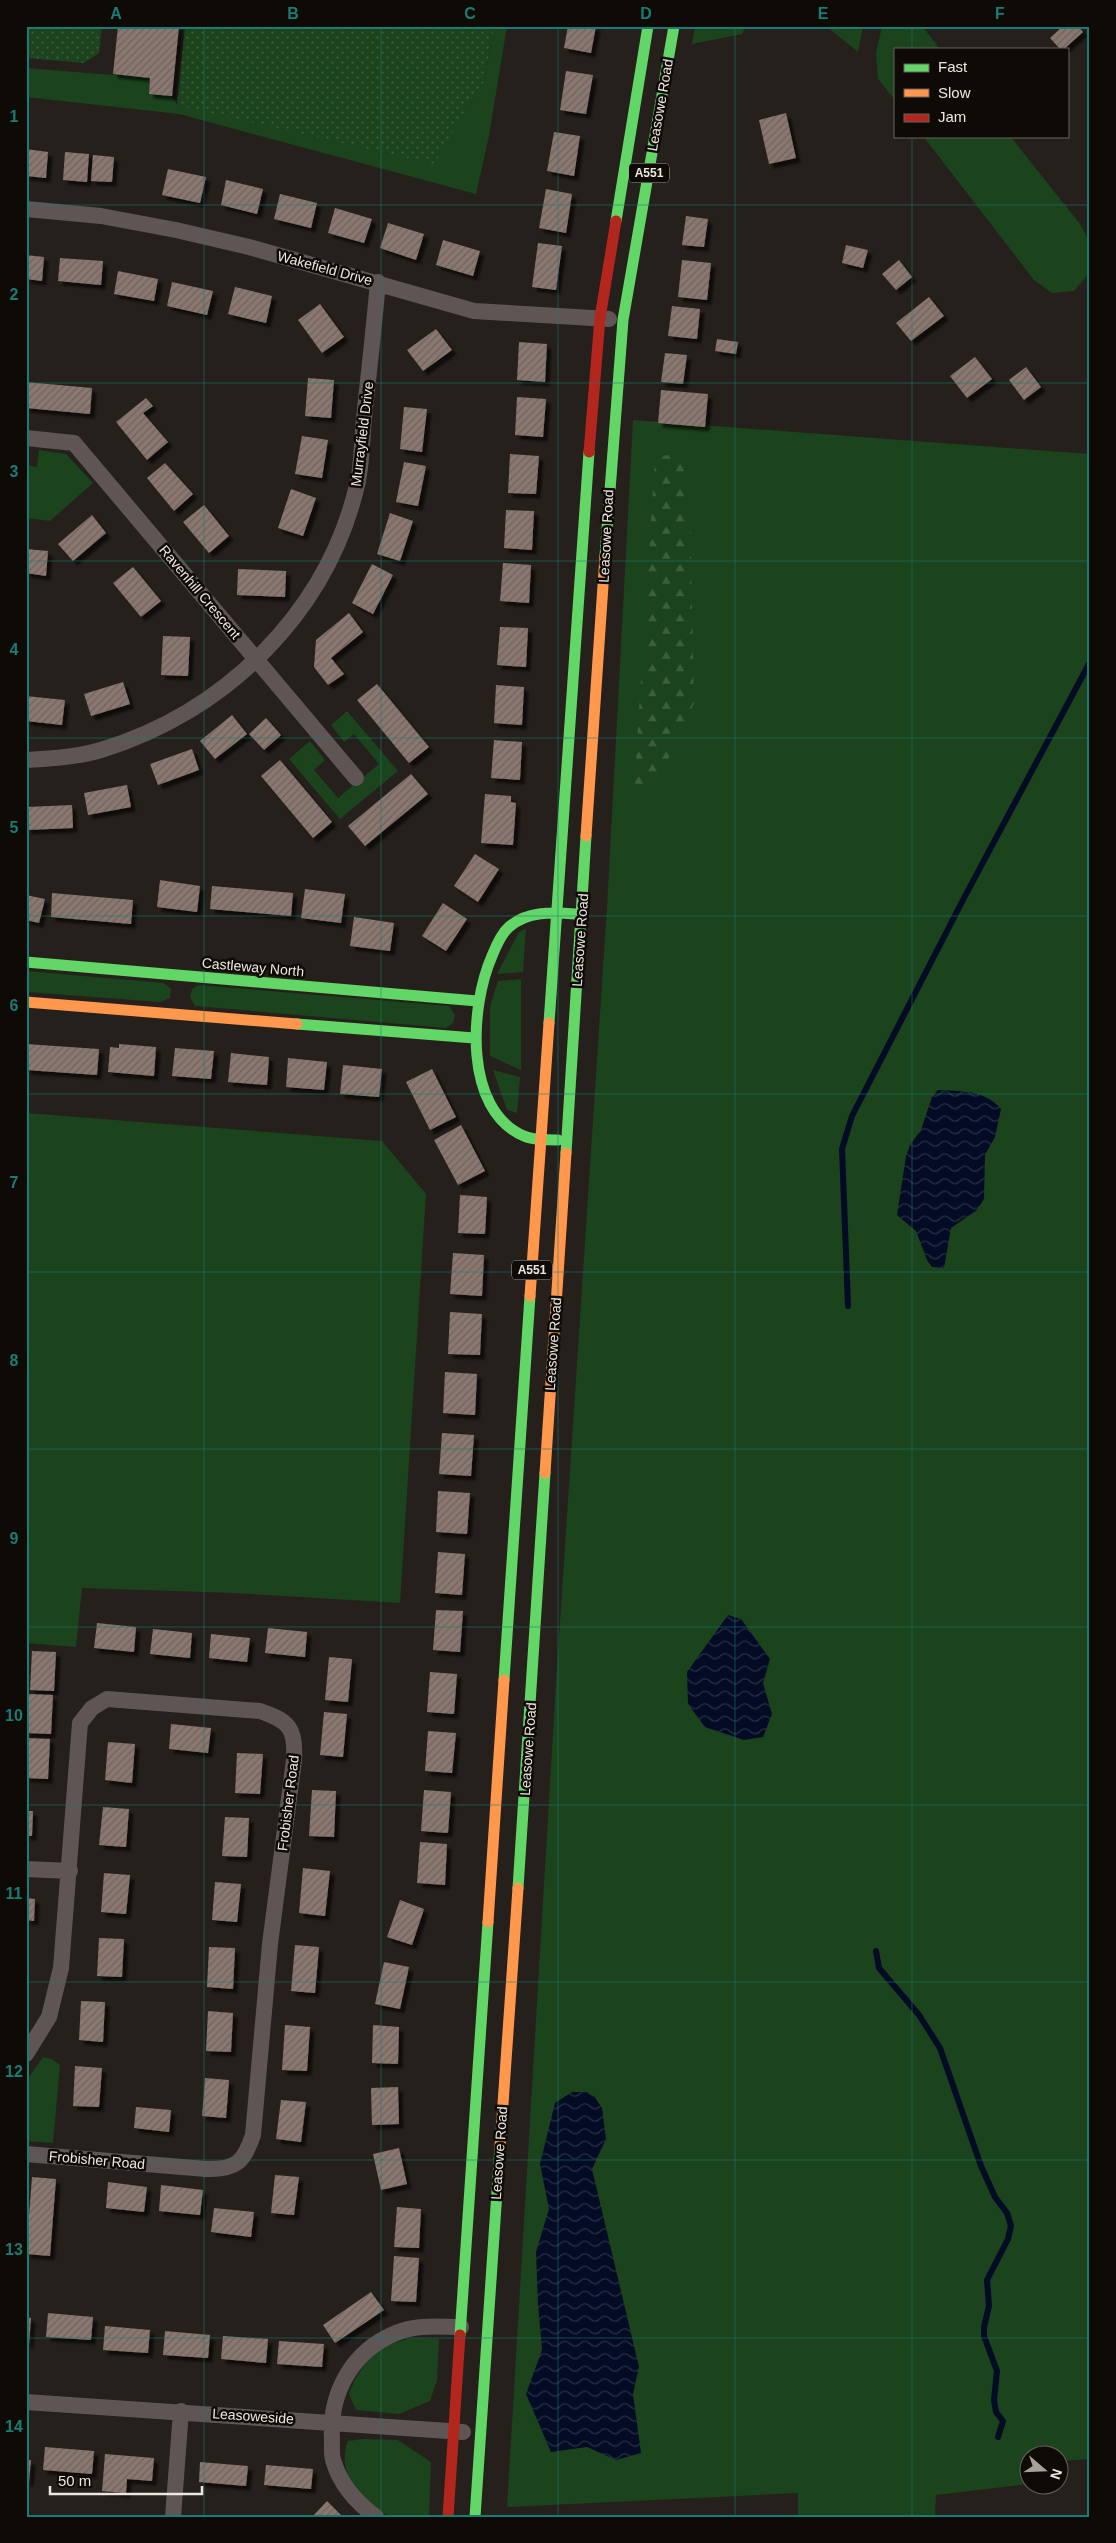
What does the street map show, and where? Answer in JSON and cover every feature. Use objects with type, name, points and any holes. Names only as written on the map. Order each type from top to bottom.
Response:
[{"type":"main road","name":"Leasowe Road","points":[[448,2517],[556,913],[600,318],[648,26]]},
{"type":"main road","name":"Leasowe Road","points":[[475,2517],[527,1765],[613,426],[623,320],[674,26]]},
{"type":"main road","name":"Leasowe Road","points":[[541,1139],[523,1137],[506,1125],[487,1097],[474,1038],[477,1001],[494,950],[511,925],[536,913],[556,913]]},
{"type":"main road","points":[[556,913],[582,915]]},
{"type":"main road","name":"Castleway North","points":[[26,962],[180,981],[477,1001]]},
{"type":"main road","points":[[26,1002],[177,1009],[474,1038]]},
{"type":"main road","points":[[541,1139],[567,1141]]},
{"type":"street","name":"Wakefield Drive","points":[[26,209],[101,216],[176,230],[249,247],[378,282],[474,311],[623,320]]},
{"type":"street","name":"Murrayfield Drive","points":[[26,760],[100,750],[189,712],[224,688],[257,659],[284,631],[311,593],[339,541],[358,481],[378,282]]},
{"type":"street","name":"Ravenhill Crescent","points":[[26,438],[74,444],[356,778]]},
{"type":"street","name":"Frobisher Road","points":[[26,2054],[33,2034],[49,2017],[61,1968],[80,1723],[92,1708],[107,1699],[260,1711],[276,1716],[290,1725],[295,1743],[294,1760],[270,1944],[253,2135],[246,2156],[225,2170],[26,2154]]},
{"type":"street","points":[[26,1869],[70,1871]]},
{"type":"street","points":[[376,2517],[348,2490],[333,2462],[331,2422],[339,2391],[350,2367],[360,2356],[396,2333],[414,2327],[461,2328]]},
{"type":"street","name":"Leasoweside","points":[[26,2402],[181,2411],[480,2433]]},
{"type":"street","points":[[173,2517],[181,2411]]},
{"type":"green space","points":[[26,26],[102,26],[99,53],[84,63],[26,58]]},
{"type":"green space","points":[[185,26],[494,26],[484,82],[465,110],[434,164],[177,105]]},
{"type":"green space","points":[[494,26],[507,26],[489,136],[476,194],[179,114],[26,97],[26,68],[150,78],[149,94],[172,96],[177,105],[465,110],[484,82]]},
{"type":"green space","points":[[695,26],[746,26],[742,34],[692,44]]},
{"type":"green space","points":[[826,26],[863,26],[858,52]]},
{"type":"green space","points":[[882,26],[922,26],[939,48],[894,48],[894,99],[878,79],[876,53]]},
{"type":"green space","points":[[925,138],[1012,138],[1080,224],[1090,243],[1090,272],[1074,291],[1052,293],[1034,280]]},
{"type":"green space","points":[[633,420],[1090,454],[1090,2459],[1068,2460],[1068,2446],[1018,2446],[1018,2485],[936,2495],[935,2517],[798,2517],[798,2493],[507,2507],[556,1683],[607,907]]},
{"type":"green space","points":[[39,450],[66,454],[93,483],[50,521],[26,518],[26,465],[37,467]]},
{"type":"green space","points":[[689,454],[694,703],[671,755],[633,807],[655,456]]},
{"type":"green space","points":[[347,711],[398,771],[340,819],[289,759],[310,741],[325,760],[314,770],[338,798],[379,764],[354,734],[344,742],[331,725]]},
{"type":"green space","points":[[526,928],[523,972],[497,974],[519,932]]},
{"type":"green space","points":[[26,971],[164,983],[171,989],[170,998],[160,1002],[26,992]]},
{"type":"green space","points":[[521,979],[521,1070],[490,1056],[490,1007],[498,981]]},
{"type":"green space","points":[[198,985],[449,1006],[455,1015],[453,1023],[446,1028],[195,1006],[190,997],[192,989]]},
{"type":"green space","points":[[493,1070],[520,1077],[517,1113],[507,1110]]},
{"type":"green space","points":[[26,1113],[382,1141],[426,1194],[400,1603],[235,1593],[82,1588],[76,1647],[26,1643]]},
{"type":"green space","points":[[43,2057],[52,2059],[60,2065],[53,2143],[26,2141],[26,2081]]},
{"type":"green space","points":[[408,2339],[439,2339],[437,2380],[430,2401],[399,2414],[356,2410],[349,2394],[363,2367],[376,2353],[393,2343]]},
{"type":"green space","points":[[363,2439],[398,2440],[431,2462],[429,2517],[393,2517],[371,2506],[354,2488],[348,2477],[345,2453],[348,2441]]},
{"type":"water","points":[[938,1090],[964,1091],[980,1095],[988,1098],[1001,1109],[995,1137],[985,1155],[984,1199],[977,1210],[951,1228],[944,1268],[932,1267],[927,1260],[916,1231],[897,1215],[906,1156],[910,1145],[921,1130],[932,1097]]},
{"type":"water","points":[[728,1615],[741,1619],[770,1659],[763,1683],[772,1714],[763,1737],[744,1740],[705,1727],[688,1704],[687,1672]]},
{"type":"water","points":[[572,2092],[587,2092],[594,2096],[602,2108],[606,2139],[592,2169],[639,2367],[633,2394],[641,2453],[616,2460],[587,2447],[551,2452],[526,2394],[542,2350],[536,2252],[549,2209],[540,2164],[555,2103]]},
{"type":"building","points":[[118,26],[179,26],[172,96],[149,94],[150,78],[113,74]]},
{"type":"building","points":[[568,26],[596,26],[591,53],[564,48]]},
{"type":"building","points":[[1063,26],[1078,26],[1083,32],[1065,48],[1059,48],[1050,38]]},
{"type":"building","points":[[566,71],[593,75],[586,114],[560,110]]},
{"type":"building","points":[[786,113],[796,158],[769,164],[759,120]]},
{"type":"building","points":[[554,132],[580,136],[574,176],[547,171]]},
{"type":"building","points":[[26,149],[48,152],[46,178],[26,176]]},
{"type":"building","points":[[65,152],[89,154],[87,182],[63,180]]},
{"type":"building","points":[[93,155],[114,157],[112,182],[91,181]]},
{"type":"building","points":[[168,169],[206,177],[200,203],[162,195]]},
{"type":"building","points":[[226,180],[263,189],[257,214],[221,205]]},
{"type":"building","points":[[546,189],[572,194],[566,233],[539,228]]},
{"type":"building","points":[[280,194],[317,203],[311,228],[274,219]]},
{"type":"building","points":[[335,208],[372,219],[364,243],[328,233]]},
{"type":"building","points":[[686,216],[708,219],[704,247],[682,245]]},
{"type":"building","points":[[388,223],[424,234],[416,260],[380,248]]},
{"type":"building","points":[[443,240],[480,251],[473,276],[436,265]]},
{"type":"building","points":[[538,243],[562,246],[556,290],[532,287]]},
{"type":"building","points":[[846,245],[868,250],[863,268],[842,263]]},
{"type":"building","points":[[26,255],[44,257],[42,281],[26,279]]},
{"type":"building","points":[[60,258],[103,261],[101,285],[58,281]]},
{"type":"building","points":[[682,260],[711,263],[707,300],[678,297]]},
{"type":"building","points":[[899,260],[912,277],[896,290],[882,274]]},
{"type":"building","points":[[118,271],[158,279],[154,301],[114,294]]},
{"type":"building","points":[[172,282],[213,291],[207,315],[167,306]]},
{"type":"building","points":[[235,287],[272,296],[266,323],[228,314]]},
{"type":"building","points":[[929,297],[944,316],[911,341],[896,323]]},
{"type":"building","points":[[320,304],[344,337],[322,353],[298,320]]},
{"type":"building","points":[[672,306],[700,309],[697,339],[668,336]]},
{"type":"building","points":[[436,329],[452,350],[423,371],[407,350]]},
{"type":"building","points":[[717,339],[738,342],[736,354],[715,351]]},
{"type":"building","points":[[519,342],[547,344],[545,382],[517,380]]},
{"type":"building","points":[[665,353],[687,355],[683,384],[661,382]]},
{"type":"building","points":[[975,357],[992,379],[967,398],[950,376]]},
{"type":"building","points":[[1026,367],[1041,387],[1024,400],[1009,380]]},
{"type":"building","points":[[308,378],[334,380],[331,418],[305,416]]},
{"type":"building","points":[[26,382],[92,388],[90,414],[26,408]]},
{"type":"building","points":[[661,390],[708,394],[705,427],[658,423]]},
{"type":"building","points":[[517,397],[546,399],[543,437],[515,435]]},
{"type":"building","points":[[146,398],[153,406],[143,413],[168,442],[147,460],[116,422]]},
{"type":"building","points":[[404,407],[427,409],[422,452],[400,449]]},
{"type":"building","points":[[302,436],[328,440],[322,478],[295,474]]},
{"type":"building","points":[[510,454],[539,456],[536,494],[508,493]]},
{"type":"building","points":[[404,462],[426,466],[418,506],[396,502]]},
{"type":"building","points":[[165,463],[193,494],[174,511],[147,478]]},
{"type":"building","points":[[291,489],[316,498],[303,536],[278,528]]},
{"type":"building","points":[[204,505],[229,536],[209,553],[183,522]]},
{"type":"building","points":[[506,510],[534,511],[532,550],[504,548]]},
{"type":"building","points":[[390,513],[413,521],[400,561],[377,554]]},
{"type":"building","points":[[92,515],[106,533],[73,561],[58,544]]},
{"type":"building","points":[[26,549],[48,551],[46,576],[26,573]]},
{"type":"building","points":[[503,563],[531,565],[529,603],[500,601]]},
{"type":"building","points":[[372,564],[393,575],[373,614],[352,603]]},
{"type":"building","points":[[133,567],[161,601],[141,617],[113,583]]},
{"type":"building","points":[[238,569],[286,571],[285,597],[237,595]]},
{"type":"building","points":[[349,613],[363,632],[331,658],[344,674],[328,685],[314,667],[316,640]]},
{"type":"building","points":[[500,627],[528,628],[526,667],[497,665]]},
{"type":"building","points":[[163,636],[190,637],[188,676],[161,675]]},
{"type":"building","points":[[123,682],[130,704],[91,716],[84,694]]},
{"type":"building","points":[[377,684],[429,747],[409,763],[357,700]]},
{"type":"building","points":[[496,685],[524,687],[522,725],[494,723]]},
{"type":"building","points":[[26,696],[65,700],[62,725],[26,721]]},
{"type":"building","points":[[232,715],[247,734],[215,759],[200,741]]},
{"type":"building","points":[[266,718],[281,735],[264,750],[249,734]]},
{"type":"building","points":[[494,740],[522,742],[520,780],[491,778]]},
{"type":"building","points":[[192,749],[199,770],[158,785],[150,764]]},
{"type":"building","points":[[280,760],[332,822],[313,838],[261,776]]},
{"type":"building","points":[[411,774],[428,794],[365,846],[348,826]]},
{"type":"building","points":[[127,785],[131,807],[88,815],[84,793]]},
{"type":"building","points":[[485,794],[511,796],[511,802],[516,803],[513,845],[481,843]]},
{"type":"building","points":[[72,805],[73,828],[27,830],[26,807]]},
{"type":"building","points":[[475,854],[499,869],[478,902],[454,886]]},
{"type":"building","points":[[160,880],[200,886],[197,912],[157,907]]},
{"type":"building","points":[[212,886],[293,893],[291,916],[210,909]]},
{"type":"building","points":[[305,889],[345,894],[341,923],[301,918]]},
{"type":"building","points":[[52,893],[133,900],[131,924],[51,917]]},
{"type":"building","points":[[26,895],[45,899],[39,923],[26,920]]},
{"type":"building","points":[[443,903],[467,919],[446,951],[422,936]]},
{"type":"building","points":[[354,917],[394,923],[390,951],[350,946]]},
{"type":"building","points":[[26,1044],[99,1049],[97,1075],[26,1070]]},
{"type":"building","points":[[119,1044],[156,1047],[154,1076],[108,1072],[110,1047],[119,1048]]},
{"type":"building","points":[[175,1048],[214,1051],[211,1079],[172,1076]]},
{"type":"building","points":[[231,1053],[269,1057],[267,1085],[228,1082]]},
{"type":"building","points":[[288,1058],[327,1062],[324,1090],[286,1087]]},
{"type":"building","points":[[343,1065],[382,1069],[379,1097],[340,1094]]},
{"type":"building","points":[[432,1069],[456,1117],[430,1130],[406,1082]]},
{"type":"building","points":[[461,1125],[485,1171],[458,1185],[434,1140]]},
{"type":"building","points":[[460,1195],[487,1197],[485,1234],[458,1233]]},
{"type":"building","points":[[453,1253],[484,1255],[482,1296],[450,1294]]},
{"type":"building","points":[[450,1312],[482,1314],[480,1355],[448,1354]]},
{"type":"building","points":[[445,1372],[477,1374],[475,1415],[443,1413]]},
{"type":"building","points":[[442,1433],[474,1435],[471,1476],[439,1474]]},
{"type":"building","points":[[438,1491],[470,1493],[467,1534],[436,1532]]},
{"type":"building","points":[[438,1552],[465,1554],[462,1595],[435,1593]]},
{"type":"building","points":[[436,1610],[463,1611],[460,1652],[433,1650]]},
{"type":"building","points":[[97,1623],[136,1627],[134,1652],[94,1648]]},
{"type":"building","points":[[268,1628],[307,1632],[305,1657],[265,1653]]},
{"type":"building","points":[[153,1629],[192,1633],[190,1658],[150,1654]]},
{"type":"building","points":[[211,1634],[250,1638],[247,1662],[209,1658]]},
{"type":"building","points":[[32,1651],[56,1652],[54,1691],[30,1690]]},
{"type":"building","points":[[329,1657],[352,1659],[348,1702],[325,1700]]},
{"type":"building","points":[[430,1672],[457,1674],[454,1714],[427,1712]]},
{"type":"building","points":[[28,1694],[53,1695],[51,1734],[26,1733]]},
{"type":"building","points":[[324,1712],[347,1714],[343,1757],[320,1755]]},
{"type":"building","points":[[171,1724],[211,1728],[208,1753],[169,1749]]},
{"type":"building","points":[[428,1731],[456,1733],[452,1773],[425,1771]]},
{"type":"building","points":[[26,1738],[50,1739],[48,1779],[26,1778]]},
{"type":"building","points":[[108,1742],[135,1744],[132,1783],[105,1780]]},
{"type":"building","points":[[237,1753],[263,1754],[260,1794],[235,1793]]},
{"type":"building","points":[[312,1790],[336,1791],[334,1837],[309,1836]]},
{"type":"building","points":[[424,1790],[451,1792],[448,1833],[421,1831]]},
{"type":"building","points":[[103,1807],[129,1809],[126,1847],[99,1845]]},
{"type":"building","points":[[26,1811],[33,1811],[32,1836],[26,1836]]},
{"type":"building","points":[[225,1817],[249,1818],[247,1857],[222,1856]]},
{"type":"building","points":[[420,1842],[447,1844],[445,1885],[417,1883]]},
{"type":"building","points":[[303,1868],[330,1871],[325,1916],[299,1913]]},
{"type":"building","points":[[104,1873],[130,1875],[126,1914],[101,1912]]},
{"type":"building","points":[[215,1882],[241,1884],[237,1922],[212,1920]]},
{"type":"building","points":[[26,1898],[35,1899],[34,1921],[26,1920]]},
{"type":"building","points":[[400,1900],[424,1909],[412,1945],[387,1937]]},
{"type":"building","points":[[99,1938],[124,1939],[122,1977],[97,1976]]},
{"type":"building","points":[[295,1945],[319,1947],[315,1993],[291,1991]]},
{"type":"building","points":[[209,1947],[235,1948],[233,1989],[207,1987]]},
{"type":"building","points":[[384,1962],[409,1967],[400,2009],[375,2004]]},
{"type":"building","points":[[81,2001],[105,2002],[103,2042],[79,2040]]},
{"type":"building","points":[[208,2011],[233,2013],[231,2052],[206,2051]]},
{"type":"building","points":[[285,2025],[310,2027],[307,2071],[282,2070]]},
{"type":"building","points":[[373,2025],[399,2027],[398,2064],[372,2063]]},
{"type":"building","points":[[75,2066],[102,2068],[99,2107],[73,2106]]},
{"type":"building","points":[[205,2078],[229,2080],[226,2118],[202,2116]]},
{"type":"building","points":[[398,2087],[399,2124],[372,2125],[371,2088]]},
{"type":"building","points":[[281,2100],[306,2102],[301,2142],[276,2139]]},
{"type":"building","points":[[136,2107],[171,2110],[169,2132],[134,2128]]},
{"type":"building","points":[[399,2148],[407,2184],[381,2190],[373,2154]]},
{"type":"building","points":[[275,2175],[299,2177],[294,2215],[271,2213]]},
{"type":"building","points":[[32,2177],[56,2179],[50,2256],[26,2254]]},
{"type":"building","points":[[108,2182],[147,2187],[144,2212],[106,2208]]},
{"type":"building","points":[[161,2185],[203,2190],[200,2215],[159,2211]]},
{"type":"building","points":[[397,2207],[421,2209],[419,2248],[394,2247]]},
{"type":"building","points":[[214,2208],[254,2212],[251,2237],[211,2232]]},
{"type":"building","points":[[394,2256],[419,2258],[416,2302],[391,2301]]},
{"type":"building","points":[[371,2292],[384,2310],[335,2343],[323,2325]]},
{"type":"building","points":[[48,2313],[93,2317],[91,2340],[46,2337]]},
{"type":"building","points":[[26,2317],[31,2318],[29,2344],[26,2344]]},
{"type":"building","points":[[105,2326],[150,2330],[148,2353],[103,2350]]},
{"type":"building","points":[[165,2331],[210,2335],[208,2358],[163,2355]]},
{"type":"building","points":[[223,2336],[268,2339],[266,2363],[221,2359]]},
{"type":"building","points":[[279,2341],[324,2344],[322,2367],[277,2364]]},
{"type":"building","points":[[45,2447],[94,2451],[92,2474],[43,2470]]},
{"type":"building","points":[[105,2454],[154,2458],[152,2481],[127,2479],[126,2493],[102,2491]]},
{"type":"building","points":[[26,2460],[31,2460],[29,2482],[26,2482]]},
{"type":"building","points":[[200,2462],[248,2466],[246,2486],[199,2482]]},
{"type":"building","points":[[266,2465],[313,2469],[311,2489],[264,2485]]},
{"type":"building","points":[[327,2501],[343,2517],[312,2517]]},
{"type":"waterway","points":[[848,1306],[842,1149],[852,1116],[964,898],[1090,662]]},
{"type":"waterway","points":[[876,1951],[879,1968],[919,2015],[940,2048],[981,2166],[995,2197],[1007,2213],[1011,2226],[1008,2239],[987,2280],[989,2306],[984,2327],[984,2336],[997,2371],[994,2400],[996,2412],[1003,2421],[998,2437]]},
{"type":"traffic: fast","points":[[616,221],[648,26]]},
{"type":"traffic: fast","points":[[605,556],[623,320],[674,26]]},
{"type":"traffic: fast","points":[[549,1023],[589,452]]},
{"type":"traffic: fast","points":[[566,1153],[586,836]]},
{"type":"traffic: fast","points":[[558,1140],[536,1139],[524,1136],[504,1123],[490,1104],[481,1081],[477,1055],[476,1028],[479,1002],[485,977],[497,944],[506,930],[516,922],[532,915],[549,913],[575,914]]},
{"type":"traffic: fast","points":[[26,962],[477,1001]]},
{"type":"traffic: fast","points":[[297,1024],[474,1038]]},
{"type":"traffic: fast","points":[[504,1680],[530,1296]]},
{"type":"traffic: fast","points":[[518,1888],[545,1473]]},
{"type":"traffic: fast","points":[[460,2335],[488,1922]]},
{"type":"traffic: fast","points":[[475,2517],[500,2147]]},
{"type":"traffic: slow","points":[[586,836],[605,556]]},
{"type":"traffic: slow","points":[[26,1002],[297,1024]]},
{"type":"traffic: slow","points":[[530,1296],[549,1023]]},
{"type":"traffic: slow","points":[[545,1473],[566,1153]]},
{"type":"traffic: slow","points":[[488,1922],[504,1680]]},
{"type":"traffic: slow","points":[[500,2147],[518,1888]]},
{"type":"traffic: jam","points":[[589,452],[600,318],[616,221]]},
{"type":"traffic: jam","points":[[448,2517],[460,2335]]}]
